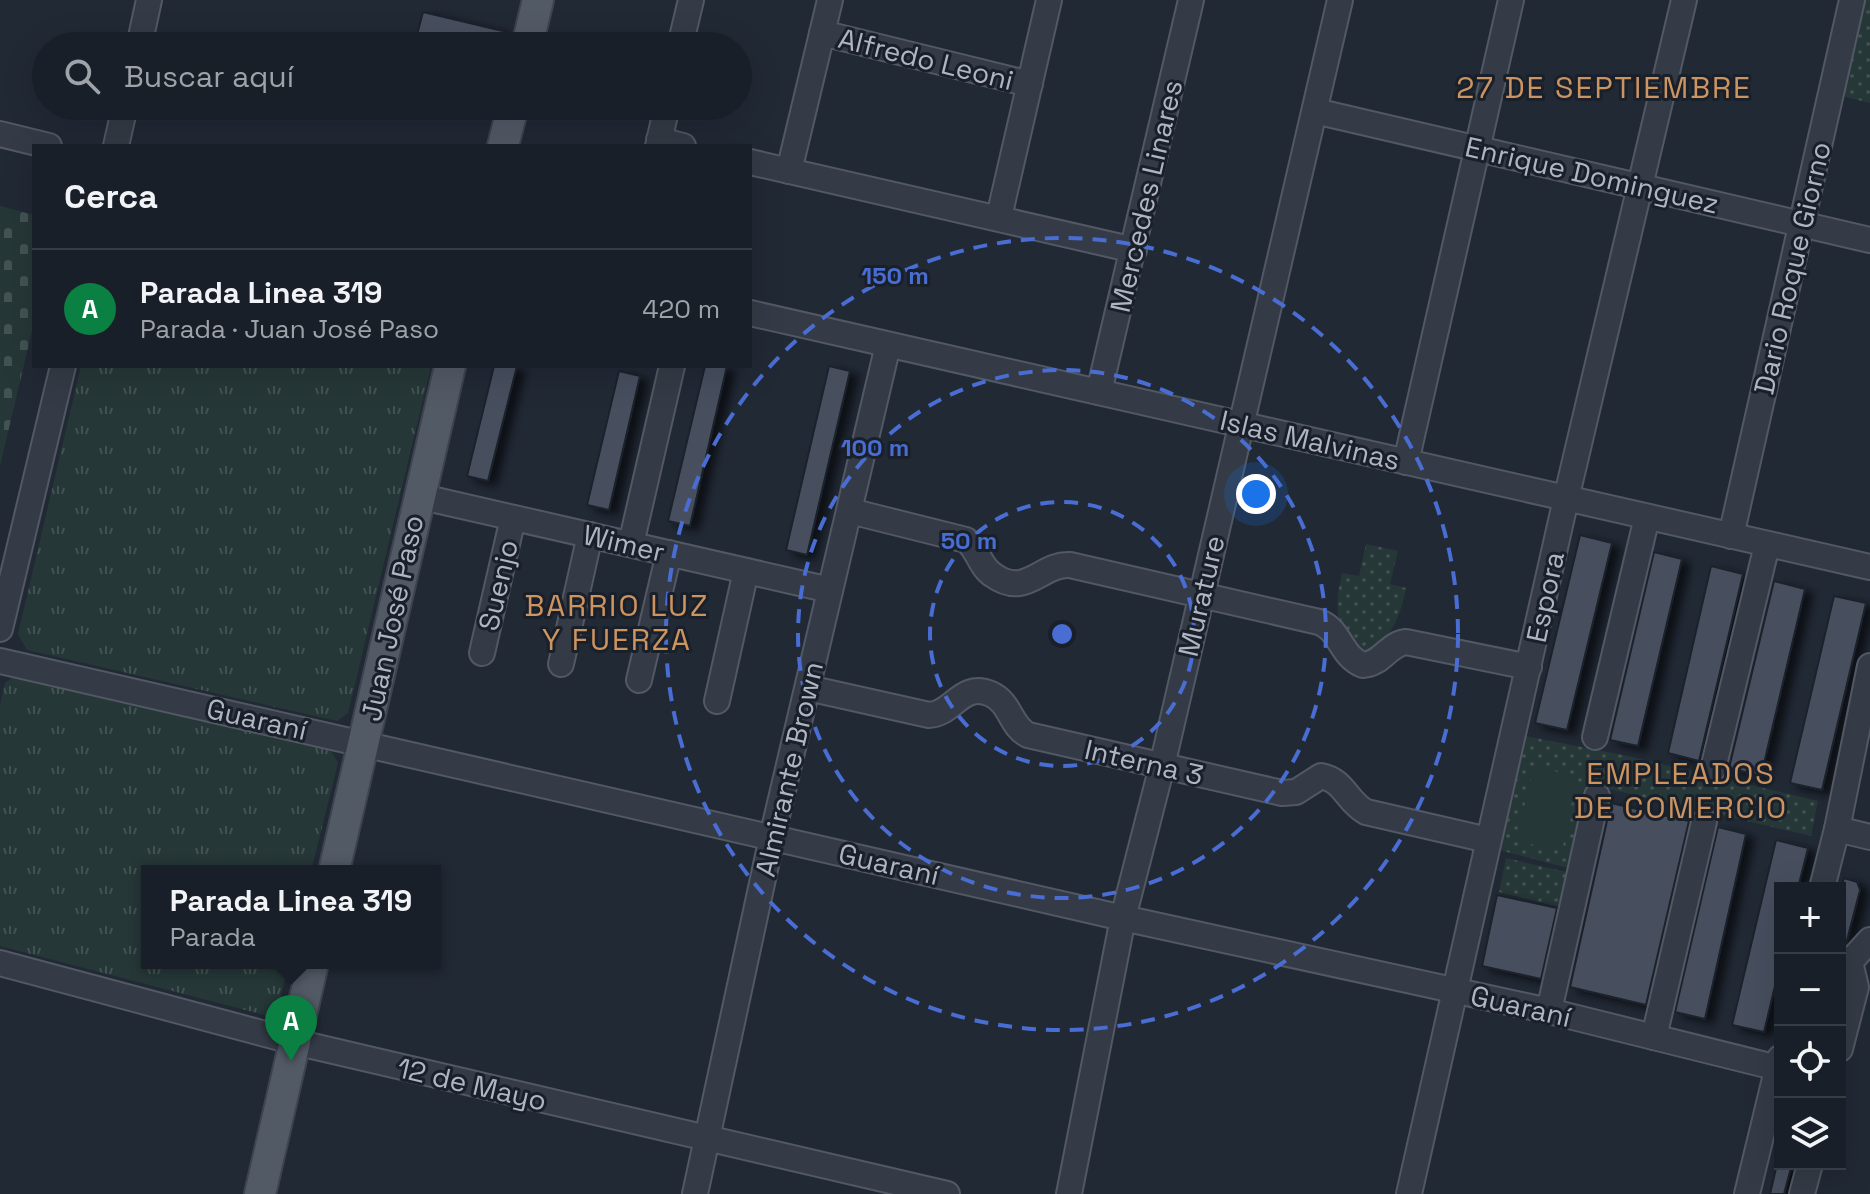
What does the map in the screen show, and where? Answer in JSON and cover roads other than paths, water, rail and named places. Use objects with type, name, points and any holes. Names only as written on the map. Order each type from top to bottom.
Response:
[{"type":"main road","points":[[530,32],[538,0]]},
{"type":"main road","points":[[504,144],[510,120]]},
{"type":"main road","name":"Juan José Paso","points":[[335,865],[450,368]]},
{"type":"main road","points":[[260,1194],[312,969]]},
{"type":"street","points":[[142,32],[149,0]]},
{"type":"street","points":[[683,32],[691,0]]},
{"type":"street","points":[[789,171],[830,0]]},
{"type":"street","points":[[999,217],[1049,0]]},
{"type":"street","name":"Mercedes Linares","points":[[1099,392],[1191,0]]},
{"type":"street","name":"Murature","points":[[1069,1194],[1123,918],[1162,766],[1340,0]]},
{"type":"street","points":[[1406,462],[1511,0]]},
{"type":"street","name":"Espora","points":[[1409,1194],[1566,499],[1684,0]]},
{"type":"street","name":"Dario Roque Giorno","points":[[1731,536],[1852,0]]},
{"type":"street","name":"Alfredo Leoni","points":[[822,33],[1030,84]]},
{"type":"street","name":"Enrique Dominguez","points":[[1315,111],[1870,240]]},
{"type":"street","points":[[116,144],[122,120]]},
{"type":"street","points":[[658,143],[664,120]]},
{"type":"street","points":[[0,134],[41,144]]},
{"type":"street","points":[[752,162],[1134,250]]},
{"type":"street","name":"Islas Malvinas","points":[[752,313],[1870,567]]},
{"type":"street","name":"Almirante Brown","points":[[695,1194],[772,837],[888,345]]},
{"type":"street","points":[[0,629],[63,368]]},
{"type":"street","points":[[631,544],[672,368]]},
{"type":"street","name":"Wimer","points":[[418,496],[830,590]]},
{"type":"street","points":[[850,511],[966,540],[994,577],[1008,581],[1022,584],[1052,567],[1070,565],[1327,625],[1347,656],[1363,665],[1380,660],[1395,645],[1406,642],[1529,667]]},
{"type":"street","points":[[1595,737],[1647,517]]},
{"type":"street","name":"Suenjo","points":[[482,653],[513,518]]},
{"type":"street","points":[[561,664],[590,535]]},
{"type":"street","points":[[1713,769],[1767,545]]},
{"type":"street","points":[[639,680],[669,553]]},
{"type":"street","points":[[717,701],[746,571]]},
{"type":"street","name":"Guaraní","points":[[0,661],[1123,918],[1774,1062]]},
{"type":"street","points":[[1824,882],[1870,666]]},
{"type":"street","name":"Interna 3","points":[[808,688],[929,715],[944,711],[963,694],[981,691],[994,695],[1004,703],[1015,727],[1028,735],[1282,793],[1296,792],[1321,776],[1331,778],[1342,786],[1357,807],[1366,812],[1488,840]]},
{"type":"street","points":[[1549,1011],[1597,796]]},
{"type":"street","points":[[1654,1037],[1704,822]]},
{"type":"street","points":[[1837,829],[1870,837]]},
{"type":"street","points":[[1846,959],[1870,940]]},
{"type":"street","points":[[1846,962],[1856,987],[1846,1026]]},
{"type":"street","name":"12 de Mayo","points":[[0,963],[295,1042],[947,1194]]},
{"type":"street","points":[[1747,1194],[1774,1083]]},
{"type":"street","points":[[1802,1194],[1808,1170]]},
{"type":"place","name":"Parada Linea 319","points":[[291,1061]]},
{"type":"district","name":"27 DE SEPTIEMBRE","points":[[1604,87]]},
{"type":"district","name":"BARRIO LUZ Y FUERZA","points":[[617,622]]},
{"type":"district","name":"EMPLEADOS DE COMERCIO","points":[[1681,790]]}]
